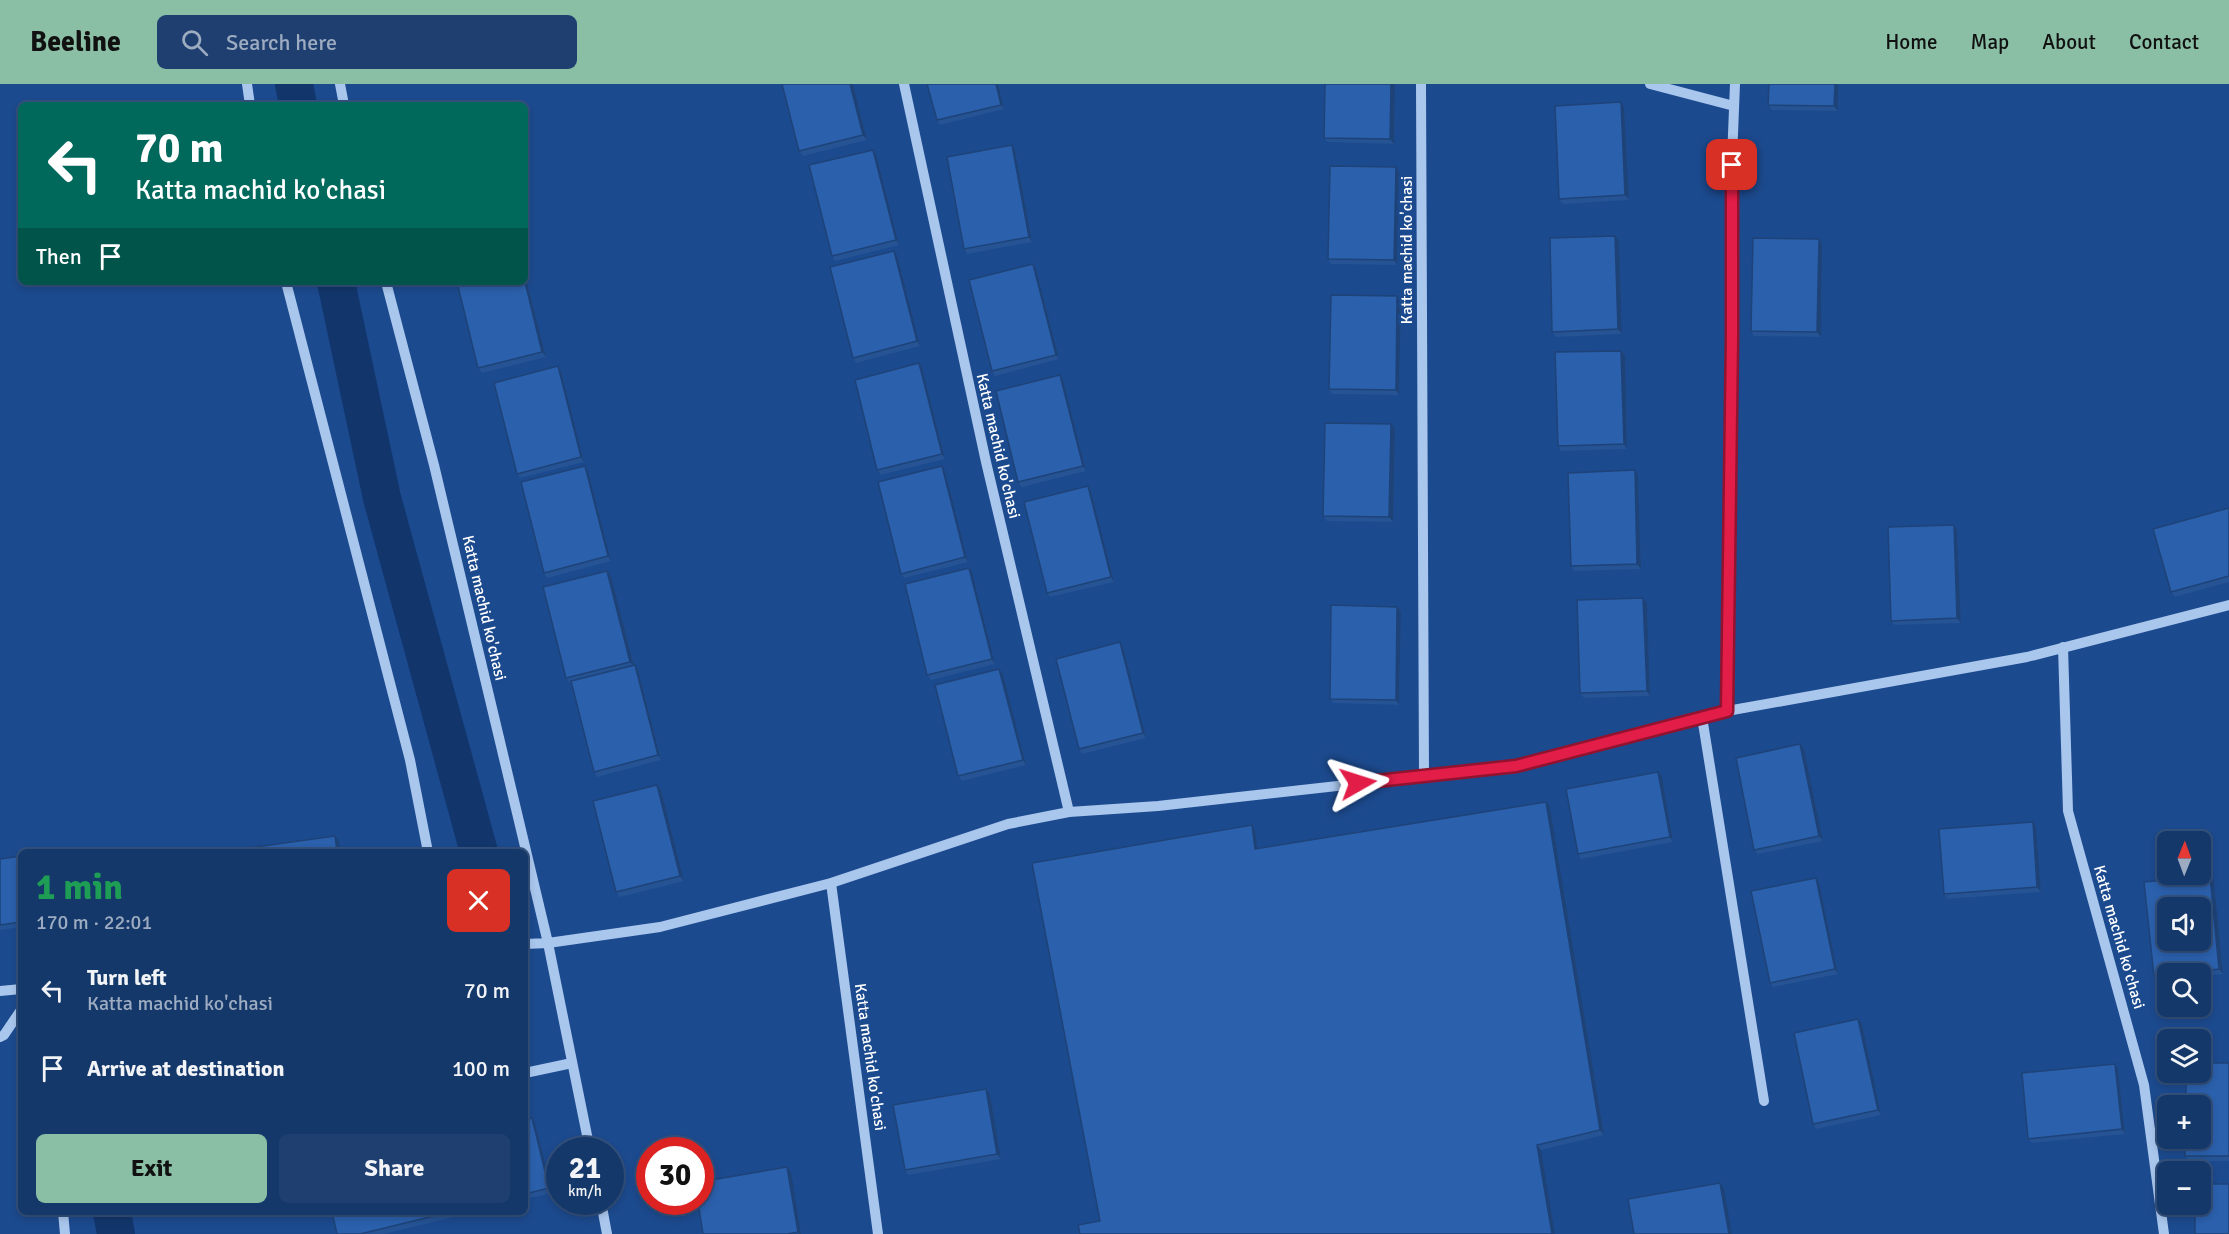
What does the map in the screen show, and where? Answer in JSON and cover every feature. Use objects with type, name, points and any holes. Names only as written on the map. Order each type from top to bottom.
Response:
[{"type":"street","points":[[247,84],[250,102]]},
{"type":"street","points":[[340,84],[343,102]]},
{"type":"street","name":"Katta machid ko'chasi","points":[[904,84],[986,462],[1069,812]]},
{"type":"street","name":"Katta machid ko'chasi","points":[[1421,84],[1424,776]]},
{"type":"street","points":[[1650,84],[1734,106]]},
{"type":"street","points":[[1727,711],[1732,338],[1731,184],[1735,84]]},
{"type":"street","points":[[287,285],[410,760],[427,849]]},
{"type":"street","name":"Katta machid ko'chasi","points":[[387,285],[434,465],[526,849]]},
{"type":"street","points":[[528,944],[660,927],[831,883],[1008,824],[1069,812],[1158,806],[1516,766],[1727,711],[2027,657],[2229,605]]},
{"type":"street","name":"Katta machid ko'chasi","points":[[2063,647],[2068,811],[2144,1085],[2164,1234]]},
{"type":"street","points":[[1702,717],[1764,1101]]},
{"type":"street","name":"Katta machid ko'chasi","points":[[528,859],[548,943],[587,1137]]},
{"type":"street","name":"Katta machid ko'chasi","points":[[831,883],[878,1234]]},
{"type":"street","points":[[0,992],[18,989]]},
{"type":"street","points":[[0,1037],[4,1035],[18,1014]]},
{"type":"street","points":[[528,1072],[572,1063]]},
{"type":"street","points":[[63,1215],[65,1234]]},
{"type":"street","points":[[603,1215],[607,1234]]},
{"type":"building","points":[[782,84],[850,84],[863,135],[799,151]]},
{"type":"building","points":[[927,84],[996,84],[1001,105],[937,120]]},
{"type":"building","points":[[1325,84],[1391,84],[1390,139],[1324,138]]},
{"type":"building","points":[[1769,84],[1835,84],[1834,106],[1768,105]]},
{"type":"building","points":[[1621,102],[1625,195],[1559,199],[1555,106]]},
{"type":"building","points":[[1012,145],[1029,237],[964,249],[947,157]]},
{"type":"building","points":[[873,150],[896,240],[832,256],[809,165]]},
{"type":"building","points":[[1330,166],[1396,167],[1394,260],[1328,259]]},
{"type":"building","points":[[1615,236],[1618,329],[1552,332],[1550,238]]},
{"type":"building","points":[[1753,238],[1819,239],[1817,332],[1751,331]]},
{"type":"building","points":[[894,251],[917,341],[853,358],[830,267]]},
{"type":"building","points":[[1033,264],[1056,355],[992,371],[969,280]]},
{"type":"building","points":[[458,285],[526,285],[542,352],[478,368]]},
{"type":"building","points":[[1331,295],[1397,296],[1396,390],[1329,389]]},
{"type":"building","points":[[1621,351],[1624,444],[1558,446],[1555,352]]},
{"type":"building","points":[[919,363],[942,454],[877,470],[855,380]]},
{"type":"building","points":[[558,366],[581,457],[517,474],[494,383]]},
{"type":"building","points":[[1060,375],[1083,466],[1018,482],[996,391]]},
{"type":"building","points":[[1325,423],[1391,424],[1389,517],[1323,516]]},
{"type":"building","points":[[585,466],[608,556],[544,573],[521,482]]},
{"type":"building","points":[[942,466],[965,557],[901,574],[878,482]]},
{"type":"building","points":[[1635,470],[1637,564],[1571,566],[1568,473]]},
{"type":"building","points":[[1088,486],[1111,577],[1047,593],[1024,502]]},
{"type":"building","points":[[2229,508],[2229,576],[2171,592],[2153,529]]},
{"type":"building","points":[[1954,525],[1957,618],[1891,621],[1888,527]]},
{"type":"building","points":[[969,568],[992,659],[927,675],[905,584]]},
{"type":"building","points":[[607,571],[630,662],[566,678],[543,587]]},
{"type":"building","points":[[1643,598],[1647,691],[1580,693],[1577,600]]},
{"type":"building","points":[[1331,605],[1397,607],[1396,700],[1330,699]]},
{"type":"building","points":[[1120,642],[1143,733],[1079,749],[1056,659]]},
{"type":"building","points":[[635,665],[658,755],[594,772],[571,681]]},
{"type":"building","points":[[999,669],[1023,760],[958,776],[935,685]]},
{"type":"building","points":[[1800,744],[1819,836],[1754,850],[1736,758]]},
{"type":"building","points":[[1658,772],[1670,837],[1578,854],[1566,789]]},
{"type":"building","points":[[657,785],[680,876],[616,892],[593,801]]},
{"type":"building","points":[[1546,802],[1600,1130],[1537,1145],[1552,1234],[1080,1234],[1078,1225],[1100,1221],[1032,863],[1252,825],[1255,849]]},
{"type":"building","points":[[2033,822],[2037,887],[1944,894],[1939,829]]},
{"type":"building","points":[[335,836],[337,849],[242,849]]},
{"type":"building","points":[[18,856],[18,922],[0,925],[0,859]]},
{"type":"building","points":[[1816,878],[1835,969],[1770,983],[1751,891]]},
{"type":"building","points":[[2157,881],[2157,885],[2211,885],[2219,969],[2211,970],[2211,963],[2157,963],[2157,976],[2154,976],[2144,882]]},
{"type":"building","points":[[1858,1019],[1878,1110],[1813,1124],[1794,1033]]},
{"type":"building","points":[[2211,1063],[2229,1063],[2229,1156],[2185,1156],[2185,1149],[2211,1149],[2211,1095],[2186,1095],[2186,1083],[2211,1083]]},
{"type":"building","points":[[2115,1064],[2122,1129],[2028,1139],[2022,1073]]},
{"type":"building","points":[[986,1089],[997,1154],[905,1170],[893,1105]]},
{"type":"building","points":[[532,1118],[546,1176],[546,1189],[528,1193],[528,1119]]},
{"type":"building","points":[[787,1167],[798,1232],[703,1234],[700,1215],[714,1215],[714,1180]]},
{"type":"building","points":[[1720,1183],[1729,1234],[1634,1234],[1628,1199]]},
{"type":"building","points":[[2211,1184],[2229,1184],[2229,1234],[2195,1234],[2195,1215],[2211,1215]]},
{"type":"building","points":[[333,1215],[438,1215],[360,1234],[337,1234]]},
{"type":"waterway","points":[[294,84],[297,102]]},
{"type":"waterway","points":[[337,285],[382,498],[478,849]]},
{"type":"waterway","points":[[113,1215],[116,1234]]},
{"type":"route","points":[[1358,783],[1516,766],[1727,711],[1732,165]]}]
